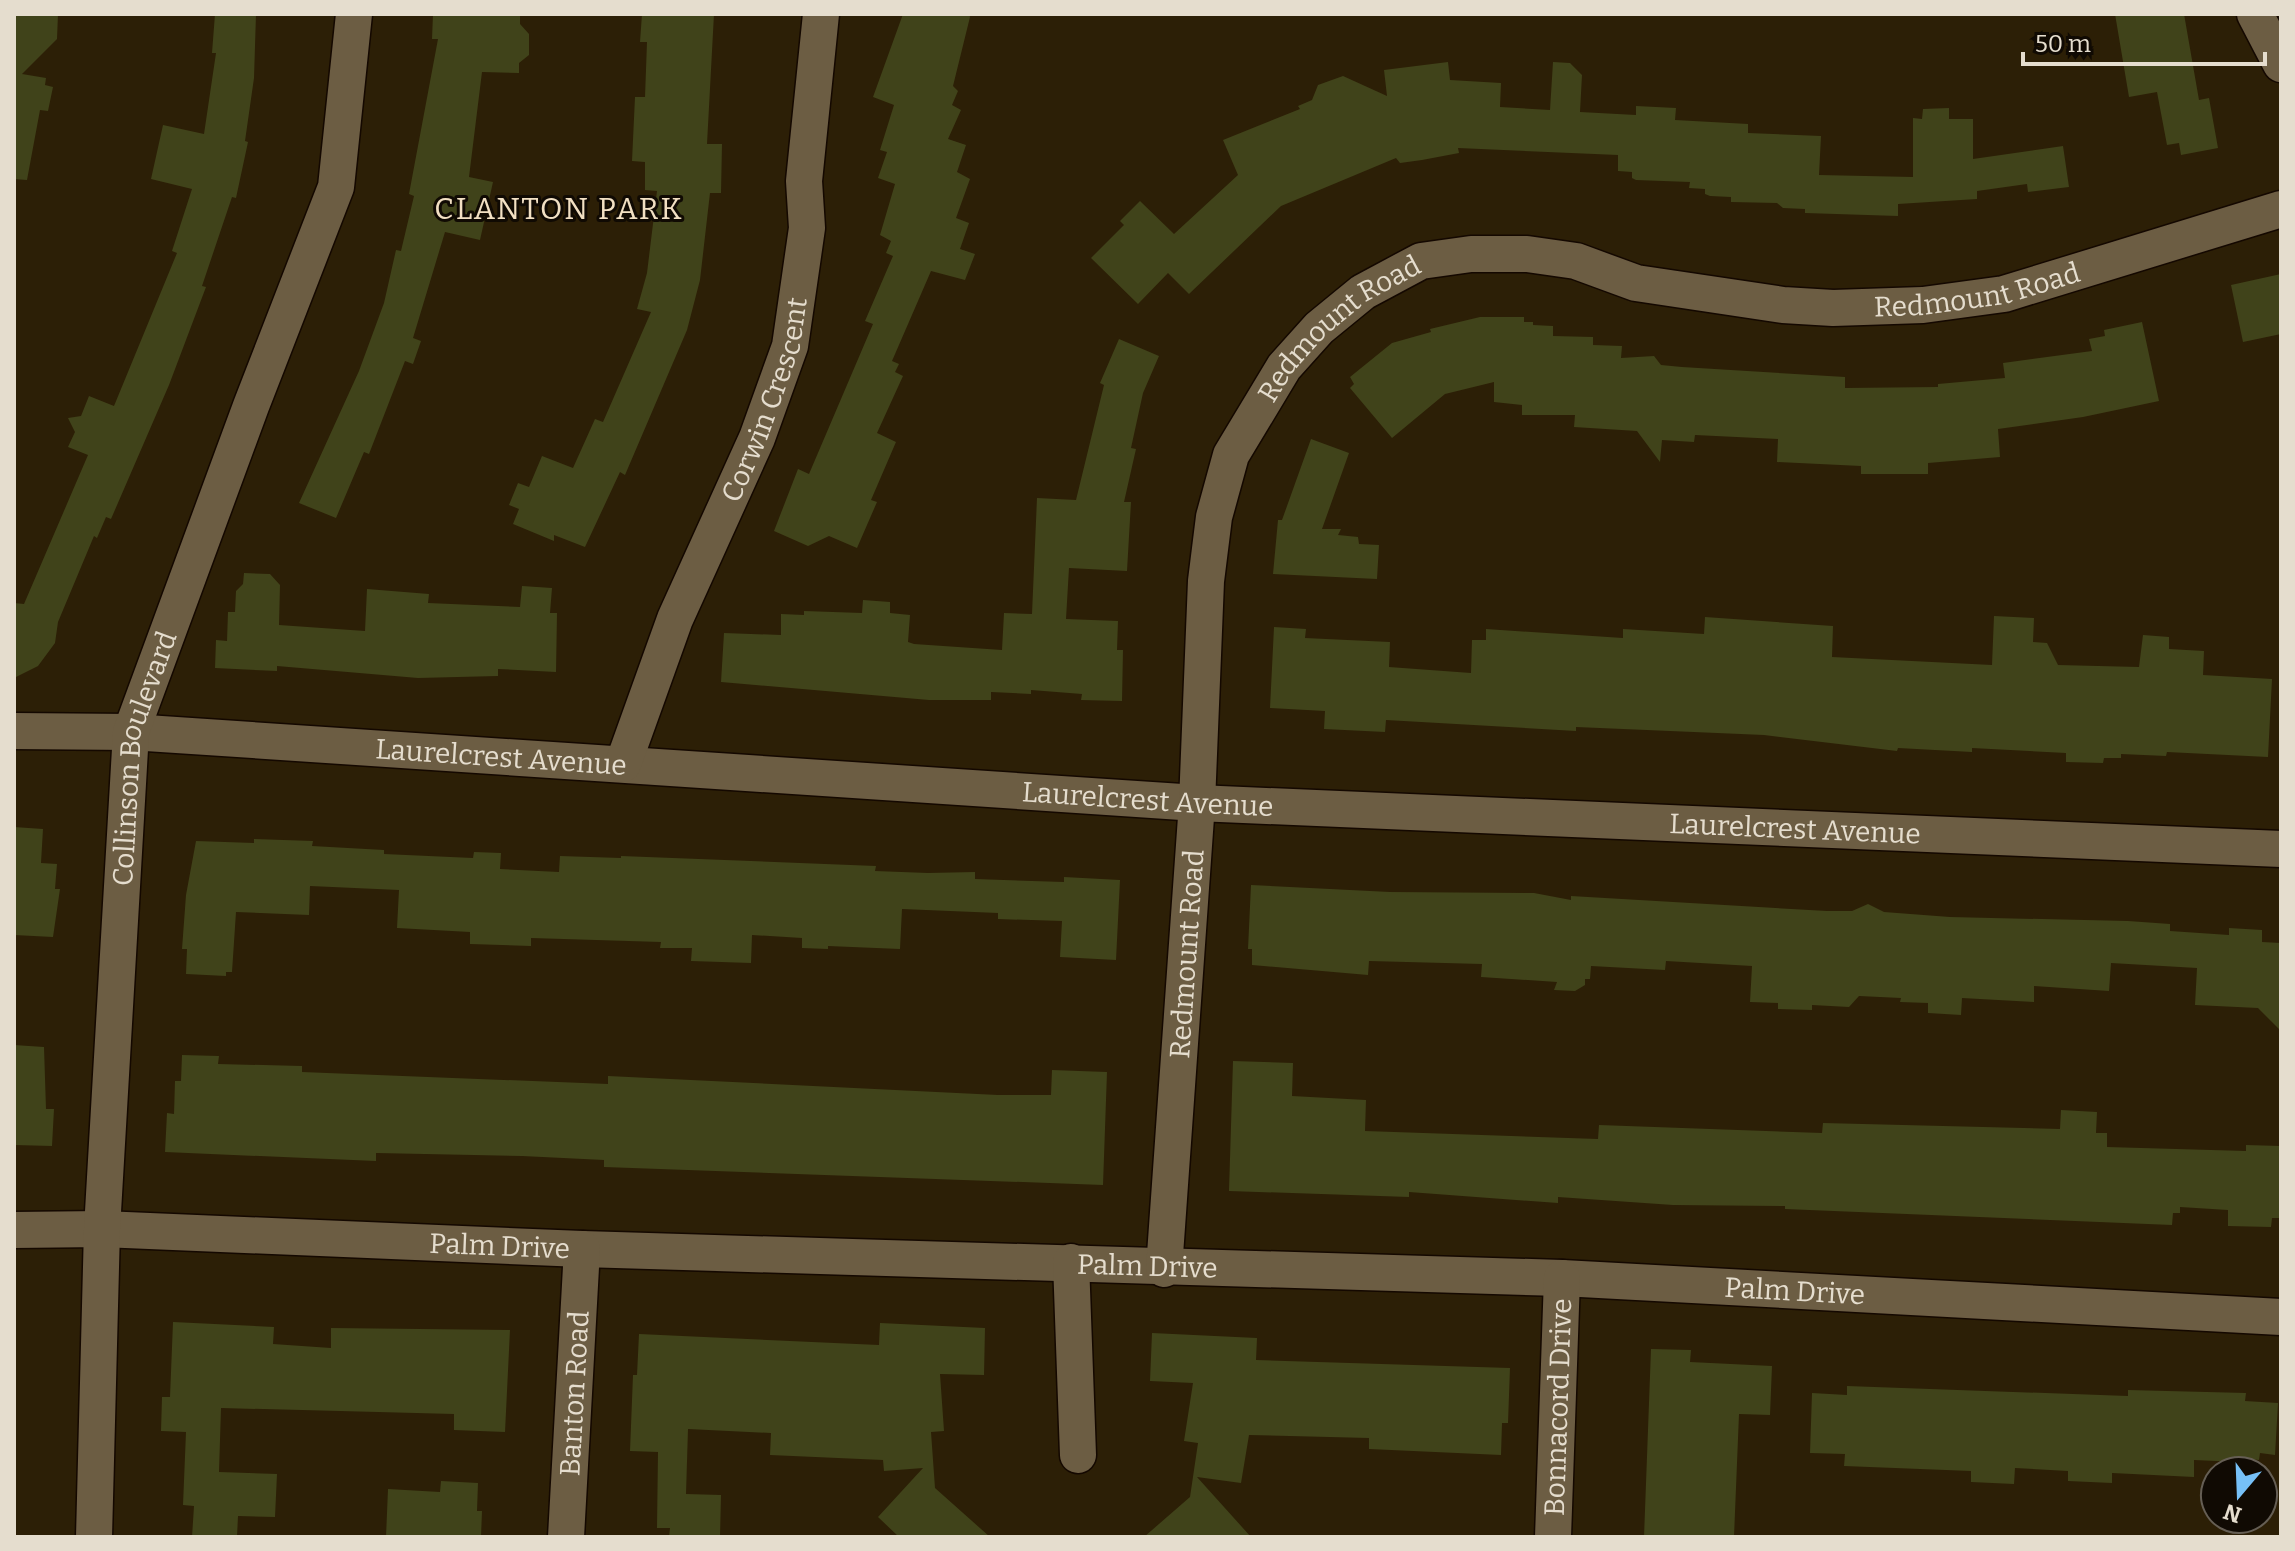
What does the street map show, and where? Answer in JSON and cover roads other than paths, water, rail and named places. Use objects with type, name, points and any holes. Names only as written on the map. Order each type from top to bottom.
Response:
[{"type":"street","name":"Collinson Boulevard","points":[[94,1537],[102,1229],[131,732],[245,420],[336,187],[354,14]]},
{"type":"street","name":"Corwin Crescent","points":[[623,764],[675,619],[757,438],[790,346],[807,228],[804,181],[821,14]]},
{"type":"street","points":[[2255,14],[2281,64]]},
{"type":"street","name":"Redmount Road","points":[[1164,1269],[1197,803],[1206,581],[1214,517],[1231,455],[1284,367],[1319,328],[1363,292],[1421,261],[1471,254],[1527,254],[1576,261],[1636,283],[1783,305],[1833,308],[1923,305],[2004,294],[2281,209]]},
{"type":"street","name":"Laurelcrest Avenue","points":[[14,731],[131,732],[1197,803],[2281,849]]},
{"type":"street","name":"Palm Drive","points":[[14,1230],[102,1229],[582,1249],[1071,1262],[1164,1269],[1562,1278],[2281,1317]]},
{"type":"street","name":"Banton Road","points":[[566,1537],[582,1249]]},
{"type":"street","points":[[1071,1262],[1078,1455]]},
{"type":"street","name":"Bonnacord Drive","points":[[1553,1537],[1562,1278]]},
{"type":"district","name":"CLANTON PARK","points":[[559,209]]}]
